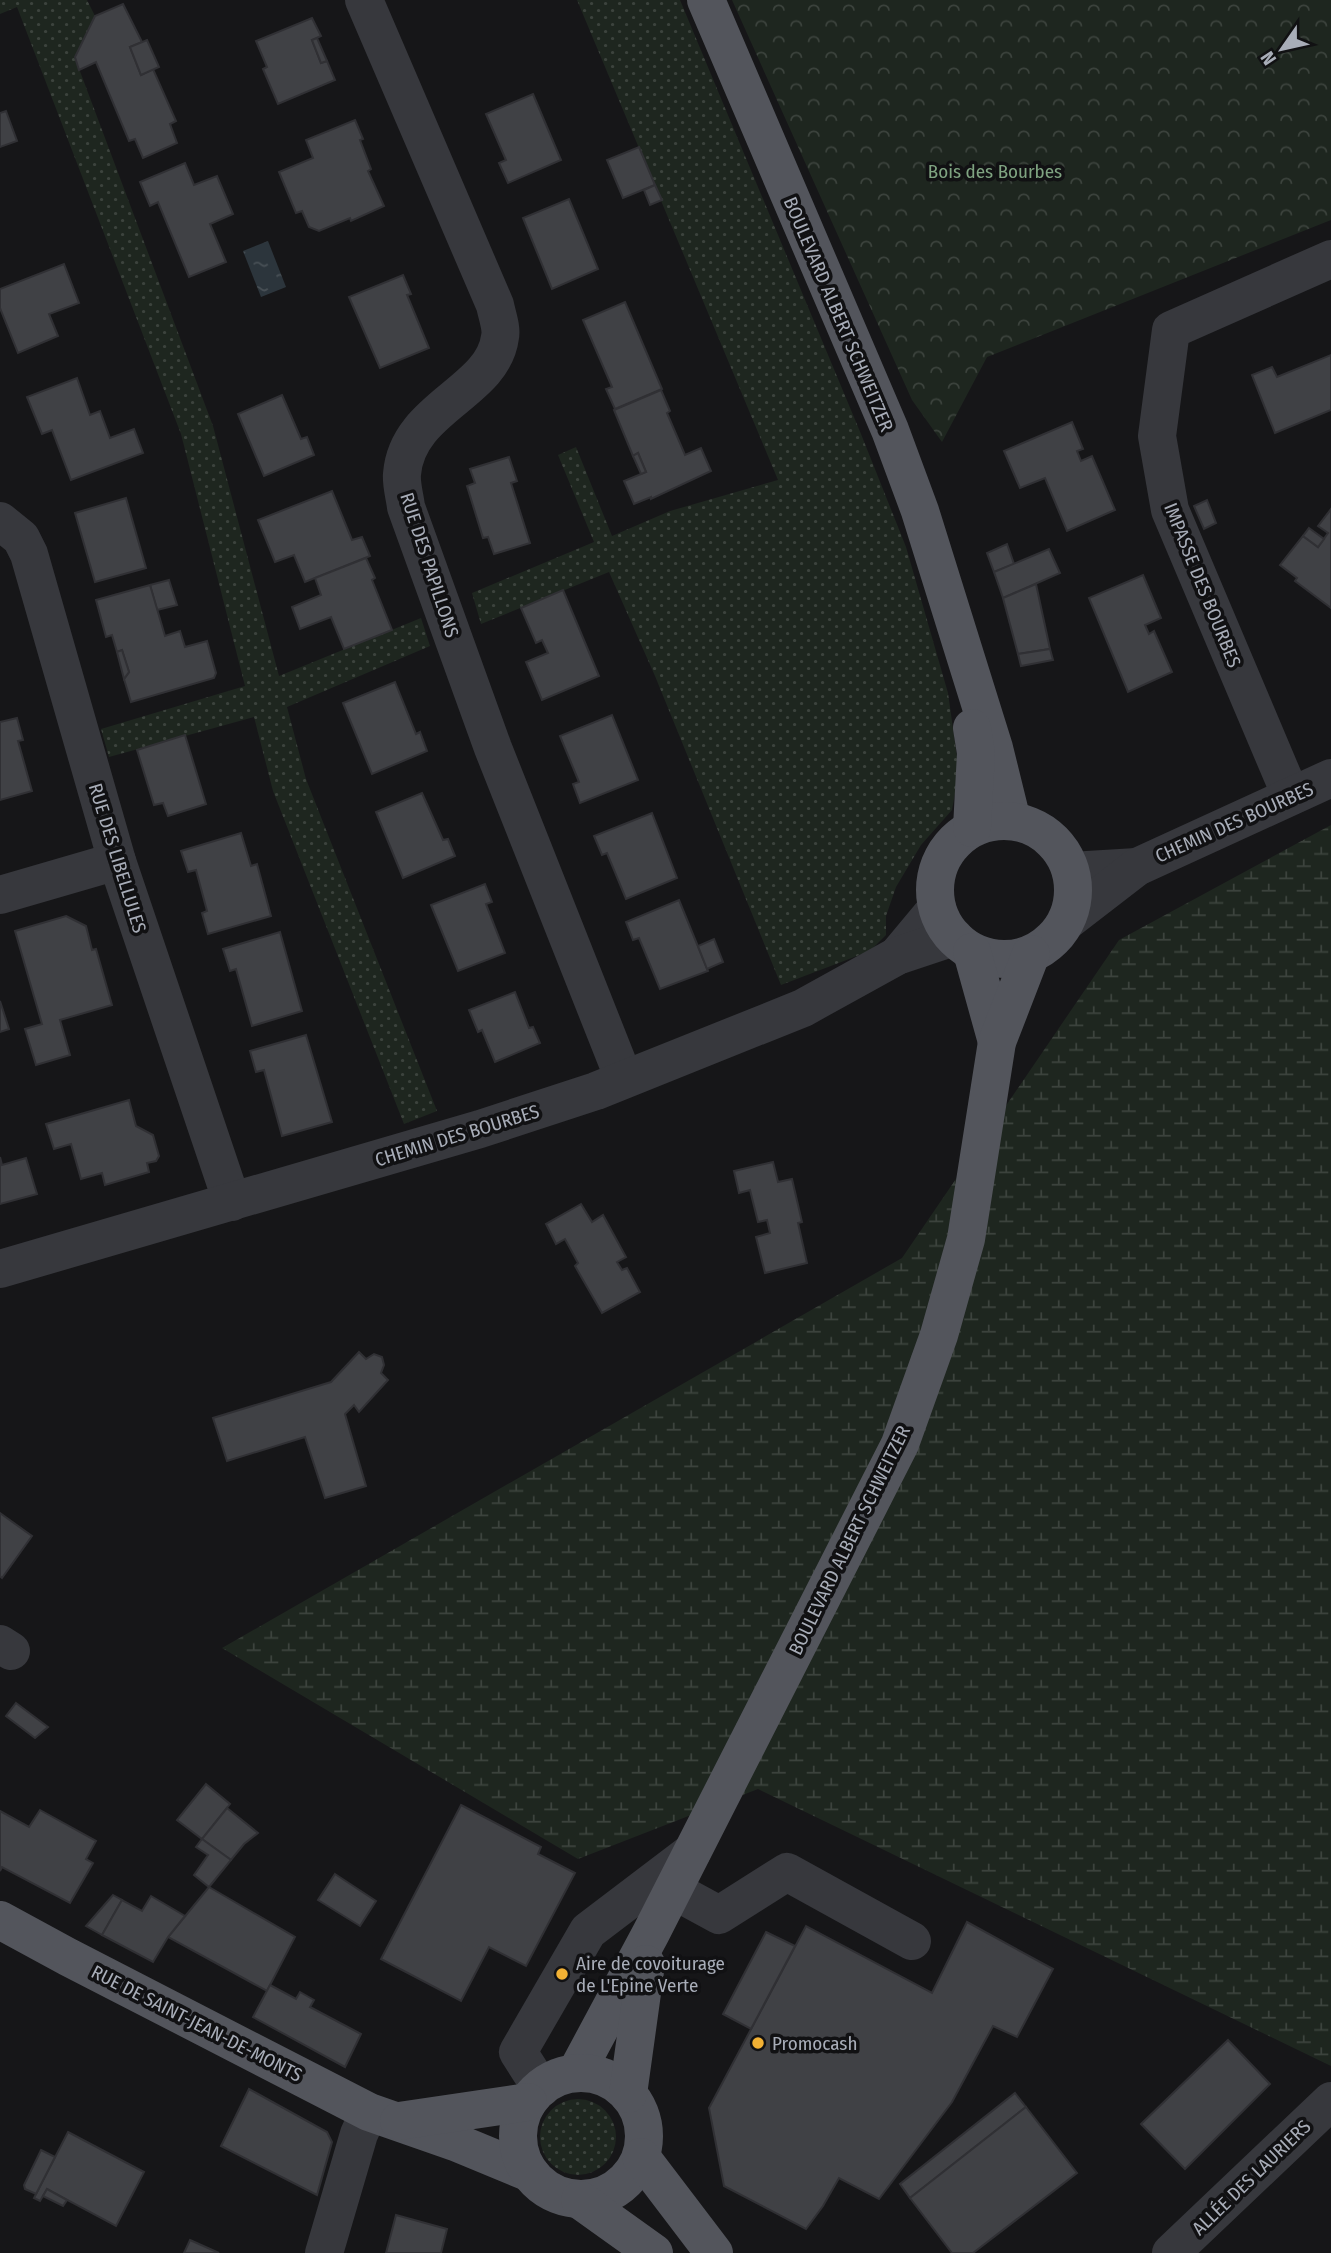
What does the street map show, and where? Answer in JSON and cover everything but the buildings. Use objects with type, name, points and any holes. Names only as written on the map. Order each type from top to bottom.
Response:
[{"type":"main road","name":"BOULEVARD ALBERT SCHWEITZER","points":[[706,0],[890,430],[920,511],[995,748],[1012,821]]},
{"type":"main road","name":"BOULEVARD ALBERT SCHWEITZER","points":[[958,633],[976,753],[972,828]]},
{"type":"main road","points":[[991,821],[1012,821],[1038,828],[1058,846],[1071,871],[1073,896],[1066,920],[1052,941],[1031,954],[1001,959],[954,932],[936,877],[948,848],[972,828],[991,821]]},
{"type":"main road","name":"BOULEVARD ALBERT SCHWEITZER","points":[[954,932],[997,1042]]},
{"type":"main road","name":"BOULEVARD ALBERT SCHWEITZER","points":[[576,2073],[651,1933],[900,1444],[939,1335],[966,1240],[997,1042],[1031,954]]},
{"type":"main road","name":"RUE DE SAINT-JEAN-DE-MONTS","points":[[0,1920],[80,1964],[383,2116],[530,2173]]},
{"type":"main road","name":"BOULEVARD ALBERT SCHWEITZER","points":[[628,2094],[651,1933]]},
{"type":"main road","points":[[576,2073],[595,2075],[613,2082],[628,2094],[638,2107],[643,2124],[641,2157],[632,2175],[618,2189],[599,2198],[580,2200],[561,2196],[543,2187],[530,2173],[521,2156],[518,2138],[520,2119],[535,2095],[558,2077],[576,2073]]},
{"type":"main road","points":[[383,2116],[535,2095]]},
{"type":"main road","points":[[641,2157],[713,2253]]},
{"type":"main road","points":[[580,2200],[654,2253]]},
{"type":"street","name":"RUE DES PAPILLONS","points":[[364,0],[495,305],[501,336],[492,362],[473,383],[439,409],[417,435],[407,452],[402,476],[406,507],[493,748],[624,1079]]},
{"type":"street","name":"IMPASSE DES BOURBES","points":[[1291,796],[1170,510],[1157,436],[1171,330],[1331,259]]},
{"type":"street","name":"RUE DES LIBELLULES","points":[[0,521],[21,538],[29,554],[117,861],[232,1202]]},
{"type":"street","name":"CHEMIN DES BOURBES","points":[[1066,920],[1137,867],[1331,778]]},
{"type":"street","points":[[0,895],[117,861]]},
{"type":"street","name":"CHEMIN DES BOURBES","points":[[1071,871],[1137,867]]},
{"type":"street","name":"CHEMIN DES BOURBES","points":[[0,1269],[480,1129],[596,1091],[803,1008],[897,956],[954,932]]},
{"type":"street","points":[[535,2095],[518,2052],[588,1931],[691,1852]]},
{"type":"street","points":[[673,1890],[719,1915],[787,1872],[912,1941]]},
{"type":"street","name":"ALLÉE DES LAURIERS","points":[[1171,2253],[1331,2101]]},
{"type":"street","points":[[324,2253],[359,2134],[383,2116]]},
{"type":"green space","points":[[0,0],[87,0],[95,16],[75,58],[213,426],[279,676],[421,618],[430,646],[287,707],[306,779],[437,1111],[404,1124],[273,791],[254,717],[109,757],[101,729],[245,686],[181,434],[17,7],[0,14]]},
{"type":"green space","points":[[577,0],[680,0],[906,547],[948,693],[959,771],[952,810],[921,845],[896,887],[886,916],[886,935],[870,951],[781,985],[655,676],[609,572],[481,624],[472,593],[594,542],[558,455],[576,447],[612,536],[670,511],[778,480]]},
{"type":"green space","name":"Bois des Bourbes","points":[[732,0],[1331,0],[1331,220],[987,357],[942,442],[912,400]]},
{"type":"green space","points":[[1331,825],[1331,2066],[758,1789],[578,1859],[222,1648],[902,1258],[1119,940]]},
{"type":"green space","points":[[578,2099],[592,2102],[605,2110],[613,2123],[616,2137],[613,2151],[605,2164],[592,2172],[578,2175],[564,2172],[551,2164],[543,2151],[540,2137],[543,2123],[551,2110],[564,2102]]},
{"type":"water","points":[[268,241],[286,287],[261,297],[243,251]]},
{"type":"place","name":"Aire de covoiturage de L'Epine Verte","points":[[562,1974]]},
{"type":"place","name":"Promocash","points":[[758,2043]]}]
